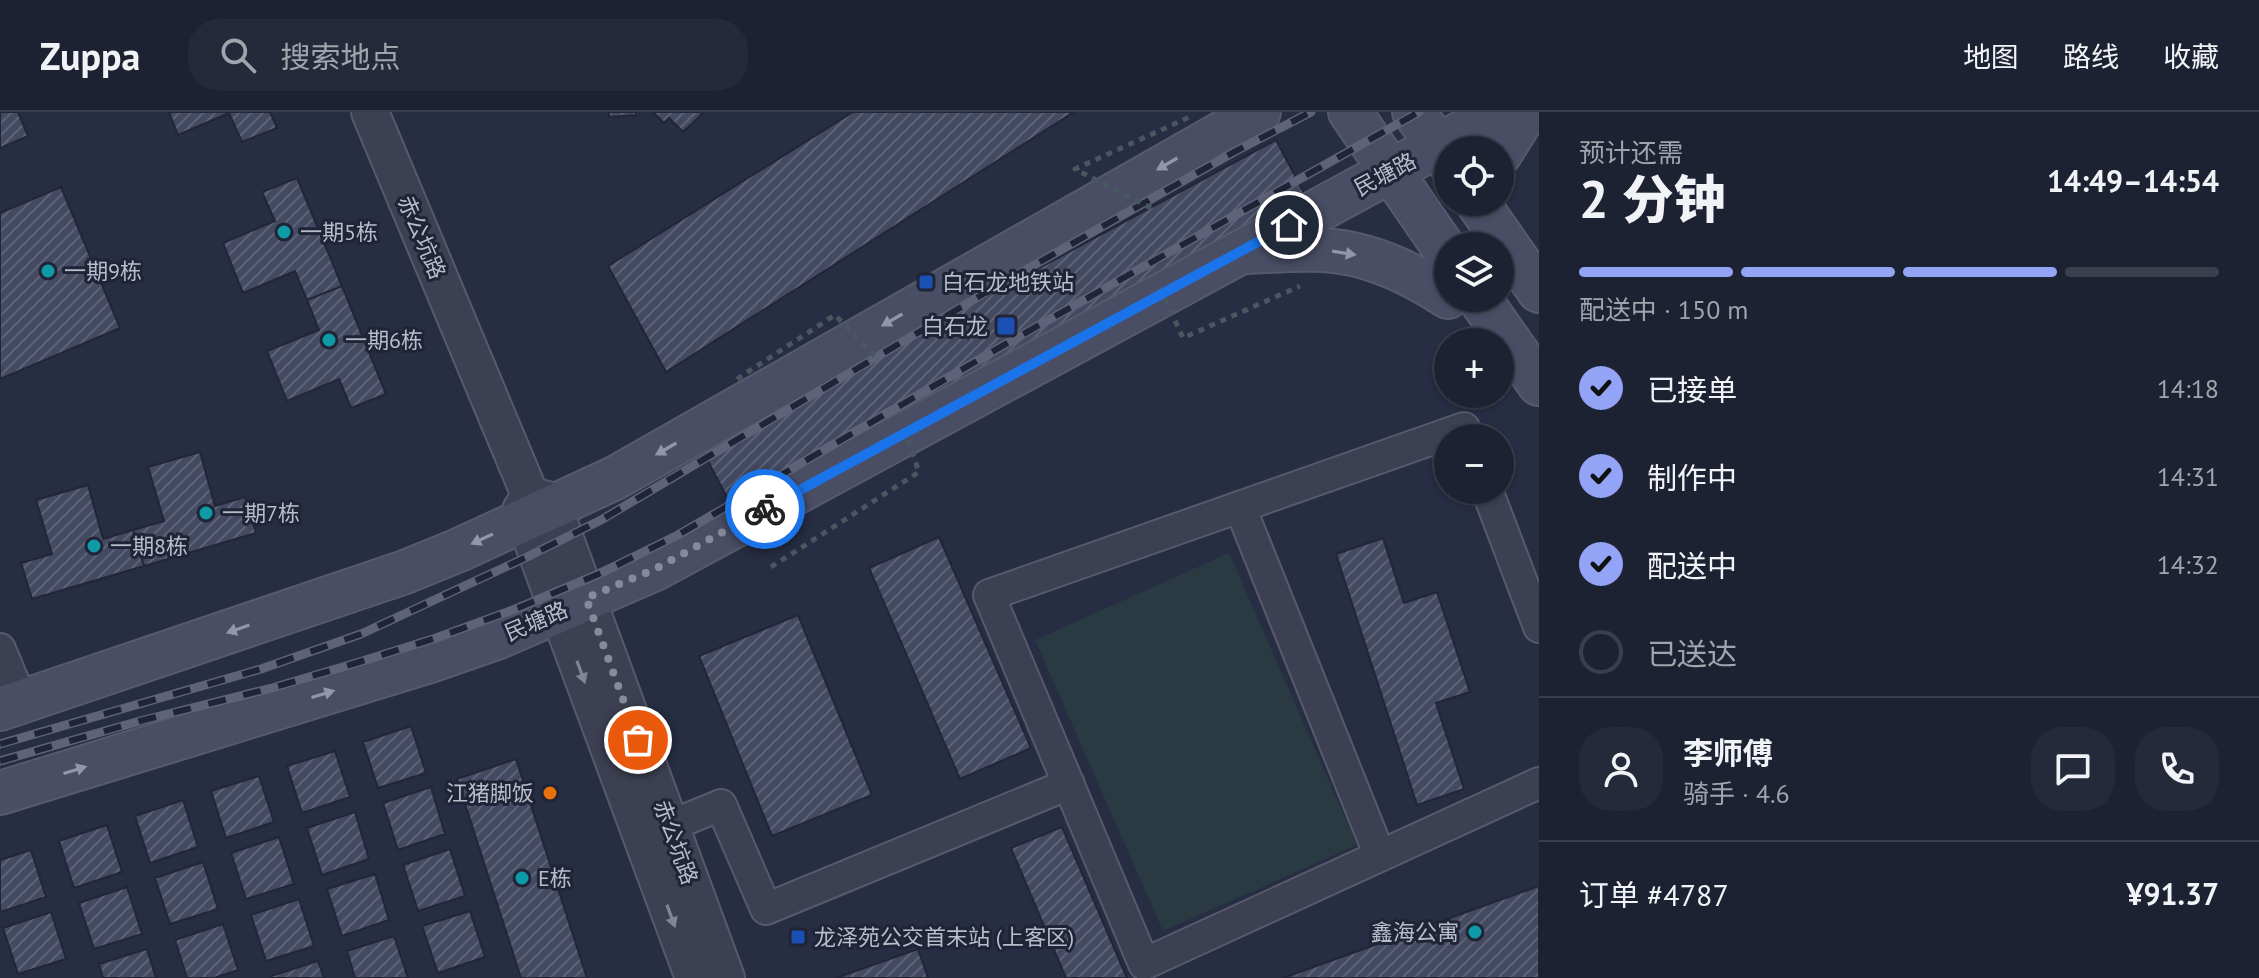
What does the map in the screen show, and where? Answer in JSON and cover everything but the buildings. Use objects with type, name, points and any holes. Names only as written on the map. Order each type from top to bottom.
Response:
[{"type":"main road","points":[[11,706],[405,572],[536,507],[615,478],[1211,122],[1259,112]]},
{"type":"main road","points":[[1350,112],[1434,234]]},
{"type":"main road","points":[[1414,112],[1434,141]]},
{"type":"main road","name":"民塘路","points":[[1467,136],[1500,112]]},
{"type":"main road","points":[[1511,136],[1526,112]]},
{"type":"main road","name":"民塘路","points":[[0,793],[430,661],[499,637],[655,569],[1390,170],[1434,157]]},
{"type":"main road","points":[[1489,216],[1539,291]]},
{"type":"main road","points":[[1238,252],[1323,250],[1367,257],[1416,276],[1434,288]]},
{"type":"main road","points":[[1471,312],[1495,328]]},
{"type":"main road","points":[[1514,349],[1539,384]]},
{"type":"street","name":"赤公坑路","points":[[370,112],[536,507],[572,605],[694,978]]},
{"type":"street","points":[[1434,439],[989,595],[1144,964],[1539,783]]},
{"type":"street","points":[[1493,504],[1536,610]]},
{"type":"street","points":[[1240,507],[1380,856]]},
{"type":"street","name":"赤公坑路","points":[[572,605],[670,826],[726,978]]},
{"type":"street","points":[[0,649],[11,706]]},
{"type":"street","points":[[670,826],[721,805],[766,909],[1069,784]]},
{"type":"path","points":[[1151,208],[1075,169],[1211,122]]},
{"type":"path","points":[[1160,288],[1183,338],[1300,286]]},
{"type":"path","points":[[737,379],[835,315],[875,356]]},
{"type":"path","points":[[771,567],[919,472],[903,426]]},
{"type":"shaded area","points":[[1229,553],[1357,845],[1163,931],[1035,640]]},
{"type":"railway","points":[[0,744],[261,669],[361,634],[527,557],[601,520],[985,293],[1234,152],[1311,112]]},
{"type":"railway","points":[[0,761],[272,688],[436,638],[601,573],[678,535],[1011,341],[1419,112]]},
{"type":"way so far","points":[[638,740],[586,598],[655,569],[765,509]]},
{"type":"place","name":"一期5栋","points":[[284,232]]},
{"type":"place","name":"一期9栋","points":[[48,271]]},
{"type":"place","name":"白石龙地铁站","points":[[926,282]]},
{"type":"place","name":"白石龙","points":[[1006,326]]},
{"type":"place","name":"一期6栋","points":[[329,340]]},
{"type":"place","name":"一期7栋","points":[[206,513]]},
{"type":"place","name":"一期8栋","points":[[94,546]]},
{"type":"place","name":"江猪脚饭","points":[[550,793]]},
{"type":"place","name":"E栋","points":[[522,878]]},
{"type":"place","name":"鑫海公寓","points":[[1475,932]]},
{"type":"place","name":"龙泽苑公交首末站 (上客区)","points":[[798,937]]},
{"type":"route","points":[[765,509],[1289,225]]}]
